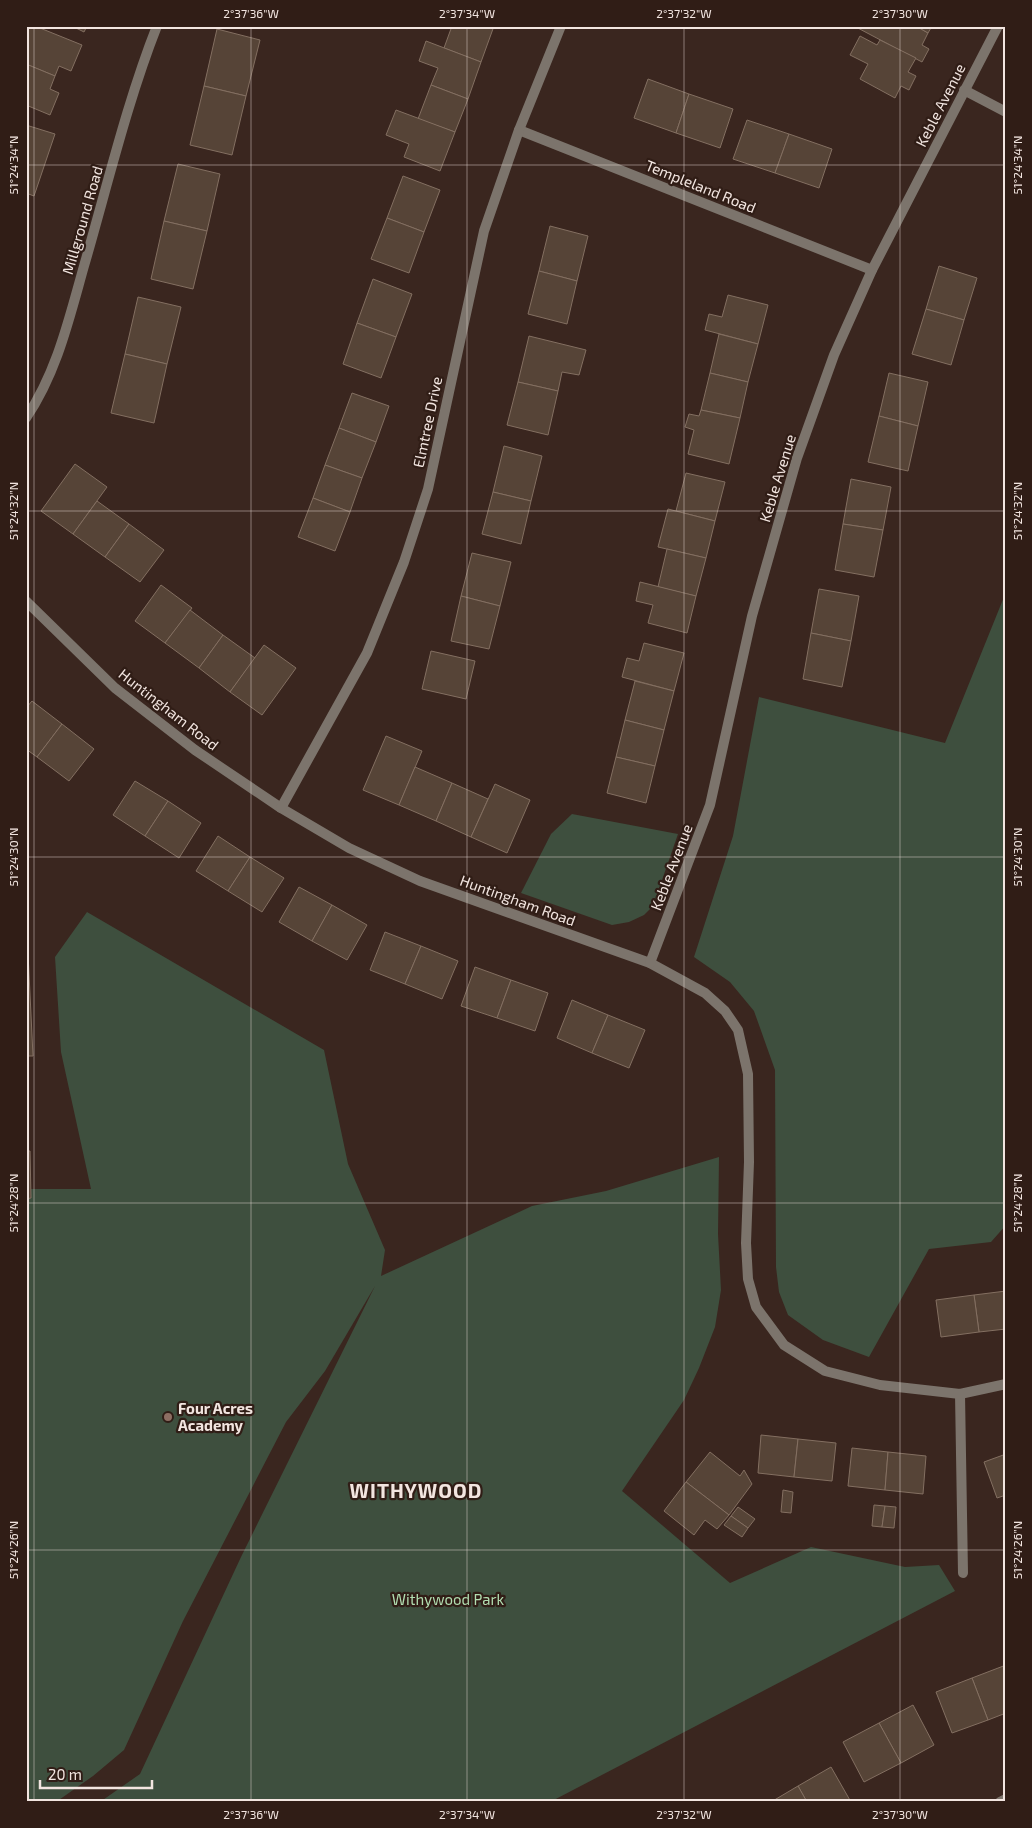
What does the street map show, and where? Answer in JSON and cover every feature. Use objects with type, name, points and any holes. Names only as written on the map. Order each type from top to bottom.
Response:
[{"type":"street","name":"Millground Road","points":[[26,418],[56,362],[116,153],[157,26]]},
{"type":"street","name":"Elmtree Drive","points":[[281,808],[367,653],[404,562],[428,489],[484,231],[519,130],[562,26]]},
{"type":"street","name":"Keble Avenue","points":[[650,963],[710,805],[752,616],[797,458],[834,355],[872,270],[998,26]]},
{"type":"street","points":[[964,90],[1006,112]]},
{"type":"street","name":"Templeland Road","points":[[519,130],[872,270]]},
{"type":"street","name":"Huntingham Road","points":[[26,601],[116,688],[194,750],[281,808],[349,848],[420,881],[650,963],[705,993],[725,1011],[738,1030],[748,1074],[749,1162],[746,1243],[748,1279],[756,1307],[784,1345],[825,1371],[880,1385],[960,1394]]},
{"type":"street","points":[[963,1573],[960,1394],[1006,1384]]},
{"type":"street","points":[[1000,1802],[1006,1799]]},
{"type":"green space","points":[[1006,592],[1006,1225],[991,1242],[929,1249],[869,1357],[823,1340],[788,1315],[779,1292],[776,1267],[775,1070],[754,1011],[730,982],[694,957],[733,836],[759,697],[945,743]]},
{"type":"green space","points":[[572,814],[678,834],[653,906],[644,915],[629,922],[612,925],[521,893],[551,834]]},
{"type":"green space","name":"Withywood Park","points":[[87,912],[324,1050],[348,1164],[385,1250],[381,1276],[532,1206],[606,1191],[719,1157],[718,1234],[721,1290],[715,1327],[684,1400],[622,1491],[730,1583],[811,1547],[905,1567],[939,1565],[955,1591],[550,1802],[100,1802],[140,1774],[241,1557],[375,1286],[325,1371],[286,1422],[183,1621],[124,1750],[93,1776],[56,1802],[26,1802],[26,1199],[31,1198],[31,1189],[91,1189],[61,1052],[55,957]]},
{"type":"building","points":[[26,26],[35,26],[82,45],[71,71],[59,66],[55,76],[26,64]]},
{"type":"building","points":[[72,26],[87,26],[84,32]]},
{"type":"building","points":[[452,26],[494,26],[481,62],[444,48]]},
{"type":"building","points":[[854,26],[916,26],[928,33],[922,45],[929,49],[922,62]]},
{"type":"building","points":[[916,26],[932,26],[928,33]]},
{"type":"building","points":[[217,29],[260,40],[246,96],[204,86]]},
{"type":"building","points":[[860,36],[877,45],[880,40],[916,58],[908,72],[916,76],[909,90],[901,86],[895,98],[860,79],[868,64],[850,55]]},
{"type":"building","points":[[426,41],[481,62],[468,99],[431,85],[438,68],[419,61]]},
{"type":"building","points":[[26,64],[55,76],[50,89],[59,93],[50,115],[26,105]]},
{"type":"building","points":[[648,79],[689,94],[676,133],[634,118]]},
{"type":"building","points":[[431,85],[468,99],[455,132],[418,119]]},
{"type":"building","points":[[204,86],[246,96],[232,155],[190,145]]},
{"type":"building","points":[[689,94],[733,109],[720,148],[676,133]]},
{"type":"building","points":[[396,110],[455,132],[440,171],[404,157],[409,144],[386,135]]},
{"type":"building","points":[[747,120],[789,134],[775,173],[733,159]]},
{"type":"building","points":[[26,125],[55,134],[34,196],[26,193]]},
{"type":"building","points":[[789,134],[832,149],[819,188],[775,173]]},
{"type":"building","points":[[178,164],[220,174],[207,231],[164,221]]},
{"type":"building","points":[[403,176],[440,190],[424,232],[387,218]]},
{"type":"building","points":[[387,218],[424,232],[409,273],[371,259]]},
{"type":"building","points":[[164,221],[207,231],[193,289],[151,279]]},
{"type":"building","points":[[550,226],[588,236],[577,281],[539,271]]},
{"type":"building","points":[[939,266],[977,278],[964,320],[926,309]]},
{"type":"building","points":[[539,271],[577,281],[567,324],[528,314]]},
{"type":"building","points":[[373,279],[412,294],[396,337],[357,323]]},
{"type":"building","points":[[728,295],[768,305],[758,344],[705,330],[709,314],[722,317]]},
{"type":"building","points":[[138,297],[181,307],[167,364],[125,354]]},
{"type":"building","points":[[926,309],[964,320],[951,365],[912,354]]},
{"type":"building","points":[[357,323],[396,337],[381,378],[343,364]]},
{"type":"building","points":[[719,334],[758,344],[748,382],[710,373]]},
{"type":"building","points":[[529,336],[586,350],[579,375],[562,372],[558,391],[518,382]]},
{"type":"building","points":[[125,354],[167,364],[154,423],[111,413]]},
{"type":"building","points":[[710,373],[748,382],[740,418],[701,410]]},
{"type":"building","points":[[889,373],[928,382],[918,426],[879,416]]},
{"type":"building","points":[[518,382],[558,391],[548,435],[507,425]]},
{"type":"building","points":[[352,393],[389,406],[376,442],[339,428]]},
{"type":"building","points":[[701,410],[740,418],[729,464],[688,454],[694,430],[685,427],[689,414],[699,416]]},
{"type":"building","points":[[879,416],[918,426],[908,471],[868,462]]},
{"type":"building","points":[[339,428],[376,442],[362,478],[325,465]]},
{"type":"building","points":[[504,446],[542,456],[531,501],[493,492]]},
{"type":"building","points":[[75,464],[107,487],[73,534],[41,511]]},
{"type":"building","points":[[325,465],[362,478],[350,512],[313,498]]},
{"type":"building","points":[[686,473],[725,482],[715,521],[676,511]]},
{"type":"building","points":[[851,479],[891,487],[883,530],[843,524]]},
{"type":"building","points":[[493,492],[531,501],[521,544],[482,534]]},
{"type":"building","points":[[313,498],[350,512],[335,551],[298,537]]},
{"type":"building","points":[[97,501],[129,524],[105,557],[73,534]]},
{"type":"building","points":[[668,509],[715,521],[706,558],[658,547]]},
{"type":"building","points":[[129,524],[164,550],[140,582],[105,557]]},
{"type":"building","points":[[843,524],[883,530],[874,577],[835,570]]},
{"type":"building","points":[[667,549],[706,558],[696,596],[658,587]]},
{"type":"building","points":[[472,553],[511,562],[500,606],[461,596]]},
{"type":"building","points":[[640,582],[696,596],[687,633],[648,623],[653,605],[636,601]]},
{"type":"building","points":[[161,585],[192,608],[165,643],[135,621]]},
{"type":"building","points":[[819,589],[859,596],[851,641],[811,633]]},
{"type":"building","points":[[461,596],[500,606],[489,649],[451,641]]},
{"type":"building","points":[[190,610],[223,635],[199,668],[165,643]]},
{"type":"building","points":[[811,633],[851,641],[842,687],[803,679]]},
{"type":"building","points":[[223,635],[255,658],[230,692],[199,668]]},
{"type":"building","points":[[644,643],[684,653],[674,691],[622,677],[627,658],[639,661]]},
{"type":"building","points":[[264,645],[296,668],[262,715],[230,692]]},
{"type":"building","points":[[431,651],[475,661],[466,699],[422,689]]},
{"type":"building","points":[[635,681],[674,691],[664,730],[625,720]]},
{"type":"building","points":[[32,701],[62,724],[37,757],[26,749],[26,708]]},
{"type":"building","points":[[625,720],[664,730],[655,766],[616,757]]},
{"type":"building","points":[[62,724],[94,749],[69,781],[37,757]]},
{"type":"building","points":[[386,736],[422,751],[399,805],[363,790]]},
{"type":"building","points":[[616,757],[655,766],[646,803],[607,793]]},
{"type":"building","points":[[415,767],[452,783],[436,821],[399,805]]},
{"type":"building","points":[[135,781],[168,801],[145,836],[113,815]]},
{"type":"building","points":[[452,783],[488,799],[471,837],[436,821]]},
{"type":"building","points":[[495,784],[530,800],[507,853],[471,837]]},
{"type":"building","points":[[168,801],[201,823],[179,858],[145,836]]},
{"type":"building","points":[[218,836],[250,857],[228,891],[196,871]]},
{"type":"building","points":[[250,857],[284,878],[262,912],[228,891]]},
{"type":"building","points":[[299,887],[332,905],[312,941],[279,922]]},
{"type":"building","points":[[332,905],[367,925],[347,960],[312,941]]},
{"type":"building","points":[[385,932],[421,946],[405,984],[370,970]]},
{"type":"building","points":[[421,946],[458,961],[442,999],[405,984]]},
{"type":"building","points":[[26,953],[28,953],[33,1056],[26,1056]]},
{"type":"building","points":[[475,967],[511,980],[497,1018],[461,1006]]},
{"type":"building","points":[[511,980],[548,993],[535,1031],[497,1018]]},
{"type":"building","points":[[572,1000],[608,1015],[592,1053],[557,1038]]},
{"type":"building","points":[[608,1015],[645,1030],[629,1068],[592,1053]]},
{"type":"building","points":[[26,1151],[30,1151],[31,1198],[26,1199]]},
{"type":"building","points":[[1006,1291],[1006,1329],[979,1332],[974,1295]]},
{"type":"building","points":[[974,1295],[979,1332],[941,1337],[936,1300]]},
{"type":"building","points":[[761,1435],[798,1439],[794,1477],[758,1473]]},
{"type":"building","points":[[798,1439],[836,1443],[832,1481],[794,1477]]},
{"type":"building","points":[[852,1448],[888,1452],[885,1490],[848,1486]]},
{"type":"building","points":[[710,1452],[740,1476],[744,1470],[752,1484],[729,1515],[686,1482]]},
{"type":"building","points":[[888,1452],[926,1456],[923,1494],[885,1490]]},
{"type":"building","points":[[1006,1454],[1006,1495],[997,1498],[984,1462]]},
{"type":"building","points":[[686,1482],[729,1515],[717,1529],[705,1520],[694,1535],[664,1511]]},
{"type":"building","points":[[783,1490],[793,1492],[791,1513],[781,1512]]},
{"type":"building","points":[[874,1505],[885,1506],[882,1527],[872,1526]]},
{"type":"building","points":[[885,1506],[896,1507],[894,1528],[882,1527]]},
{"type":"building","points":[[738,1507],[755,1519],[748,1528],[731,1516]]},
{"type":"building","points":[[731,1516],[748,1528],[742,1537],[724,1525]]},
{"type":"building","points":[[1006,1665],[1006,1713],[988,1720],[972,1678]]},
{"type":"building","points":[[972,1678],[988,1720],[952,1733],[936,1692]]},
{"type":"building","points":[[913,1705],[934,1745],[901,1763],[879,1723]]},
{"type":"building","points":[[879,1723],[901,1763],[864,1782],[843,1742]]},
{"type":"building","points":[[831,1767],[851,1802],[807,1802],[798,1786]]},
{"type":"building","points":[[798,1786],[807,1802],[771,1802]]},
{"type":"place","name":"Four Acres Academy","points":[[168,1417]]},
{"type":"district","name":"WITHYWOOD","points":[[416,1490]]}]
